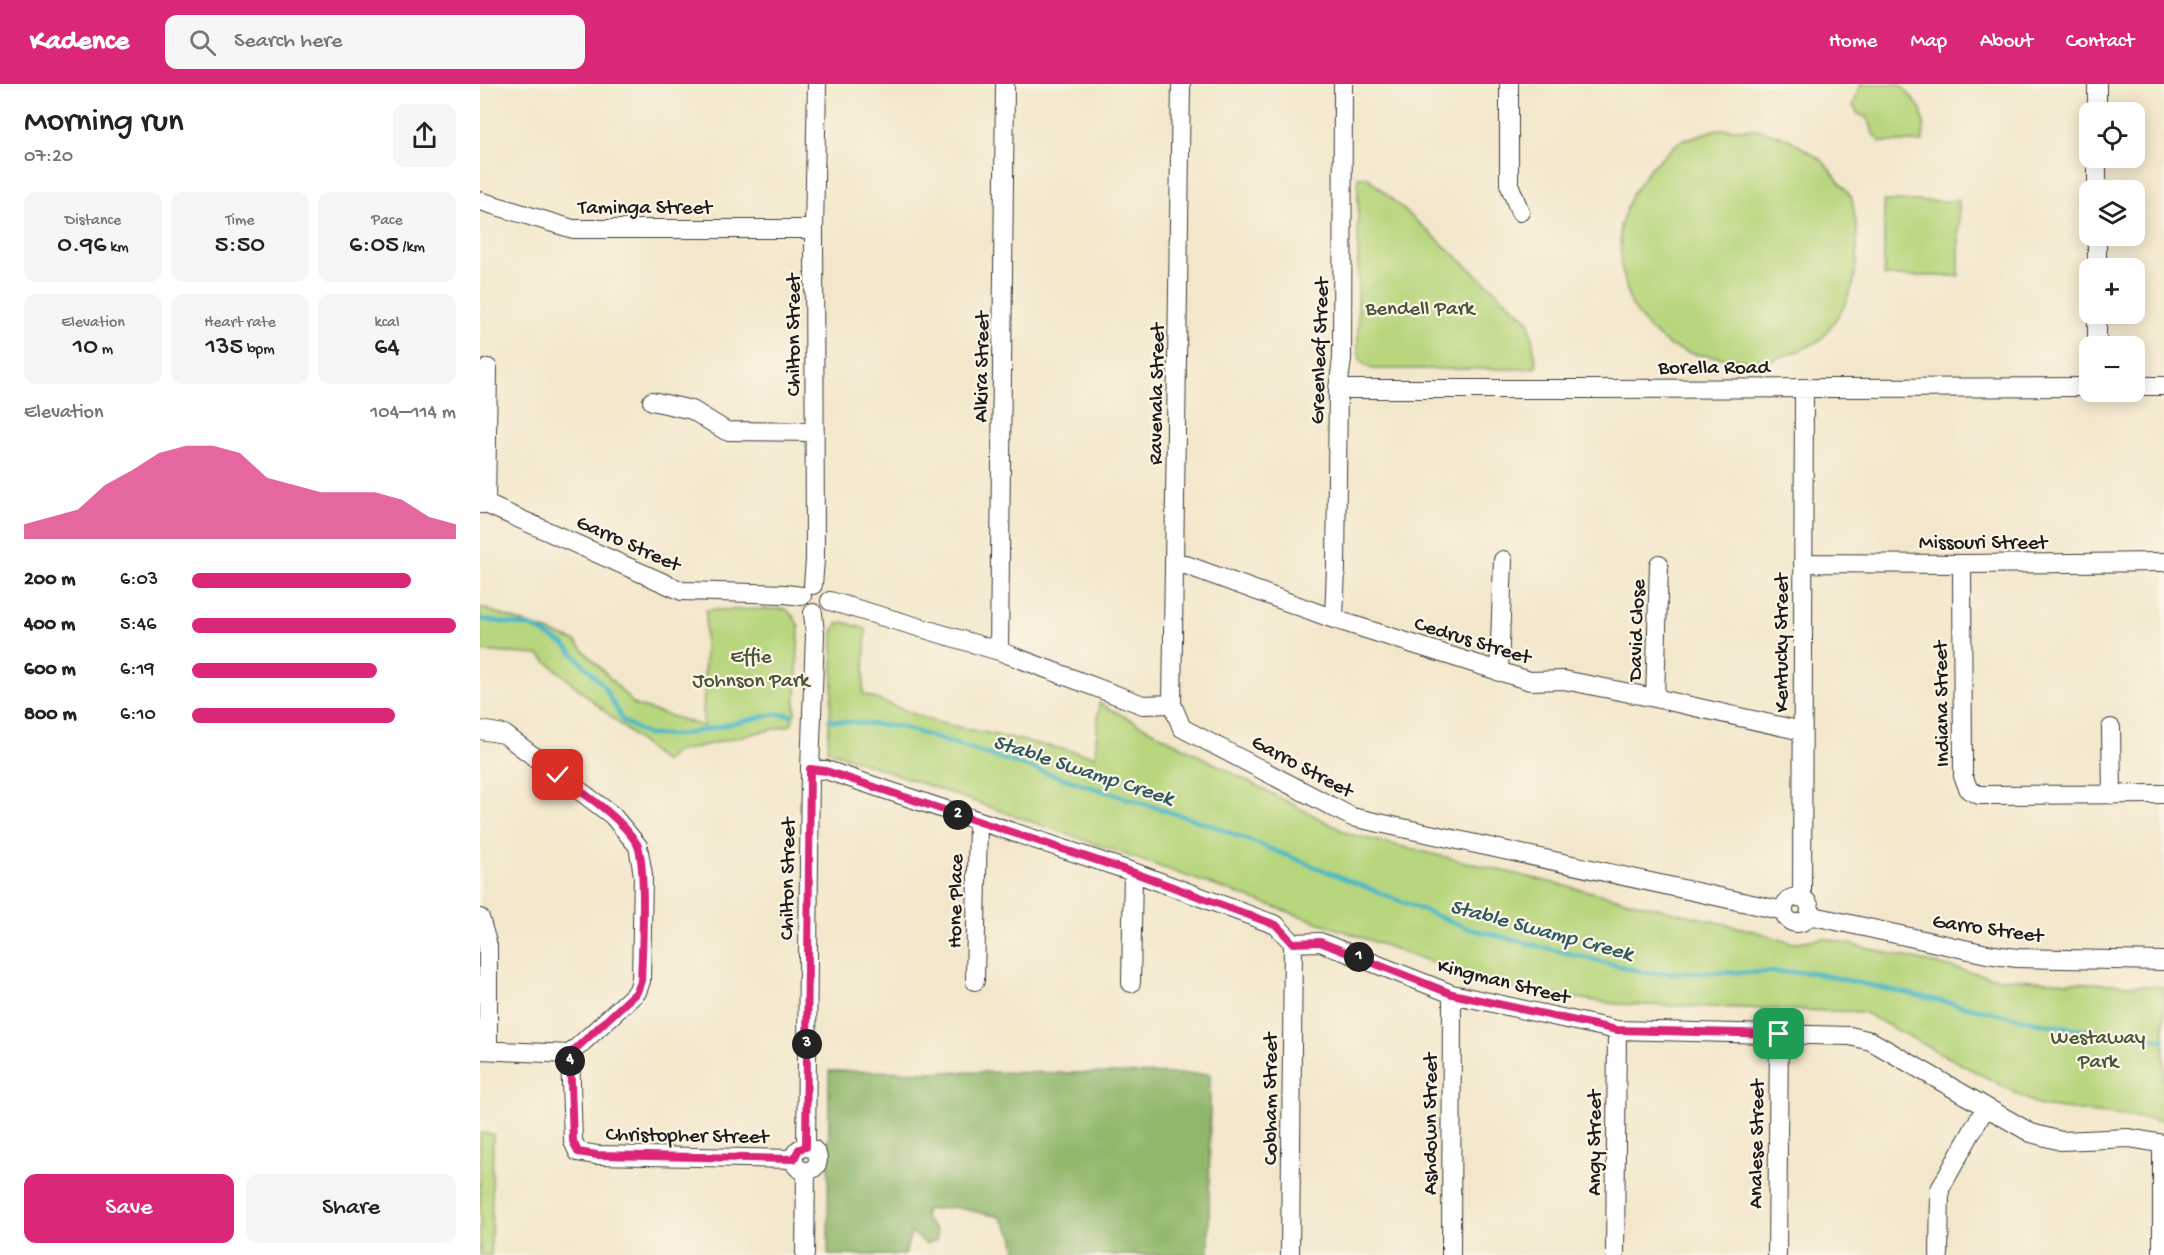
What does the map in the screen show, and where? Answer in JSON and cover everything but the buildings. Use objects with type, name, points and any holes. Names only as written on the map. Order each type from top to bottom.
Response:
[{"type":"street","name":"Chilton Street","points":[[808,591],[815,560],[814,229],[817,84]]},
{"type":"street","name":"Alkira Street","points":[[999,651],[1005,84]]},
{"type":"street","name":"Ravenala Street","points":[[1172,704],[1180,84]]},
{"type":"street","name":"Greenleaf Street","points":[[1334,619],[1338,388],[1342,359],[1343,84]]},
{"type":"street","points":[[1509,84],[1509,184],[1520,212]]},
{"type":"street","points":[[2097,84],[2097,102]]},
{"type":"street","name":"Taminga Street","points":[[480,201],[573,230],[814,229]]},
{"type":"street","points":[[483,504],[488,368]]},
{"type":"street","points":[[2145,386],[2164,386]]},
{"type":"street","name":"Borella Road","points":[[1338,388],[2079,387]]},
{"type":"street","name":"Kentucky Street","points":[[1802,898],[1804,388]]},
{"type":"street","points":[[652,401],[692,410],[726,431],[815,432]]},
{"type":"street","name":"Garro Street","points":[[483,504],[682,591],[808,591]]},
{"type":"street","points":[[1499,672],[1503,560]]},
{"type":"street","name":"Cedrus Street","points":[[1175,561],[1334,619],[1530,681],[1564,680],[1802,730]]},
{"type":"street","name":"Missouri Street","points":[[1803,563],[2164,562]]},
{"type":"street","name":"David Close","points":[[1655,698],[1659,564]]},
{"type":"street","name":"Indiana Street","points":[[1962,564],[1963,776],[1969,790],[1979,795],[2164,794]]},
{"type":"street","points":[[824,588],[829,594],[830,602],[824,610],[813,613],[804,607],[808,591],[824,588]]},
{"type":"street","points":[[830,602],[838,602],[999,651],[1143,705],[1172,704]]},
{"type":"street","name":"Chilton Street","points":[[805,1255],[802,1159],[815,634],[813,613]]},
{"type":"street","name":"Garro Street","points":[[1172,704],[1182,728],[1353,817],[1784,911]]},
{"type":"street","points":[[2111,728],[2112,795]]},
{"type":"street","points":[[480,730],[504,735],[513,741],[612,815],[638,846],[642,875],[641,981],[637,992],[570,1054],[484,1050],[488,946],[480,918]]},
{"type":"street","points":[[810,769],[826,771],[1132,872],[1276,925],[1293,943]]},
{"type":"street","name":"Hone Place","points":[[975,981],[978,822]]},
{"type":"street","points":[[1131,983],[1132,872]]},
{"type":"street","points":[[1790,898],[1802,898],[1809,905],[1809,915],[1803,921],[1795,923],[1787,919],[1784,911],[1786,902],[1790,898]]},
{"type":"street","name":"Garro Street","points":[[1809,915],[1976,952],[2017,958],[2164,961]]},
{"type":"street","name":"Kingman Street","points":[[1293,943],[1320,942],[1452,994],[1617,1030],[1850,1036],[1870,1041],[2031,1133],[2061,1140],[2129,1138],[2163,1145]]},
{"type":"street","name":"Cobham Street","points":[[1290,1255],[1293,943]]},
{"type":"street","name":"Ashdown Street","points":[[1451,1255],[1452,994]]},
{"type":"street","name":"Angy Street","points":[[1615,1255],[1617,1030]]},
{"type":"street","name":"Analese Street","points":[[1777,1255],[1779,1034]]},
{"type":"street","name":"Christopher Street","points":[[570,1054],[573,1141],[578,1152],[597,1155],[802,1159]]},
{"type":"street","points":[[1939,1255],[1940,1189],[1985,1108]]},
{"type":"street","points":[[2162,1255],[2163,1145]]},
{"type":"green space","points":[[1862,84],[1898,84],[1907,91],[1921,109],[1924,124],[1923,142],[1880,142],[1873,134],[1866,117],[1858,114],[1853,106]]},
{"type":"green space","points":[[1718,129],[1757,129],[1787,138],[1822,160],[1852,198],[1857,232],[1857,257],[1854,282],[1843,309],[1821,340],[1799,351],[1771,360],[1748,361],[1693,354],[1670,346],[1648,328],[1630,303],[1621,265],[1620,226],[1631,196],[1650,168],[1680,141]]},
{"type":"green space","name":"Bendell Park","points":[[1358,177],[1367,177],[1529,321],[1537,367],[1522,369],[1373,369],[1363,363],[1358,346]]},
{"type":"green space","points":[[1884,201],[1959,201],[1959,276],[1884,276]]},
{"type":"green space","name":"Effie Johnson Park","points":[[480,607],[575,641],[635,705],[703,726],[706,610],[786,609],[794,617],[799,627],[795,712],[791,725],[676,752],[664,762],[539,655],[480,651]]},
{"type":"green space","name":"Westaway Park","points":[[843,622],[866,629],[863,694],[935,722],[1095,756],[1099,703],[1349,834],[1758,932],[1791,943],[1823,938],[1997,978],[2164,987],[2164,1121],[2040,1106],[1863,1012],[1616,1004],[1503,987],[827,750],[833,682],[833,632],[837,624]]},
{"type":"green space","points":[[829,1071],[1210,1074],[1209,1255],[1013,1255],[1016,1250],[1013,1235],[1000,1217],[954,1207],[925,1210],[925,1219],[937,1231],[937,1240],[926,1244],[911,1232],[905,1255],[828,1255]]},
{"type":"green space","points":[[480,1133],[493,1134],[491,1255],[480,1255]]},
{"type":"waterway","name":"Stable Swamp Creek","points":[[480,619],[533,627],[565,645],[603,685],[623,721],[647,735],[681,735],[775,714],[792,715]]},
{"type":"waterway","name":"Stable Swamp Creek","points":[[829,720],[901,727],[1211,825],[1470,929],[1647,973],[1810,972],[2045,1024],[2164,1040]]},
{"type":"route","points":[[558,775],[612,815],[638,846],[642,875],[641,981],[637,992],[570,1054],[573,1141],[578,1152],[597,1155],[794,1159],[799,1149],[806,1147],[810,769],[826,771],[1132,872],[1276,925],[1293,943],[1320,942],[1452,994],[1617,1030],[1779,1034]]}]
